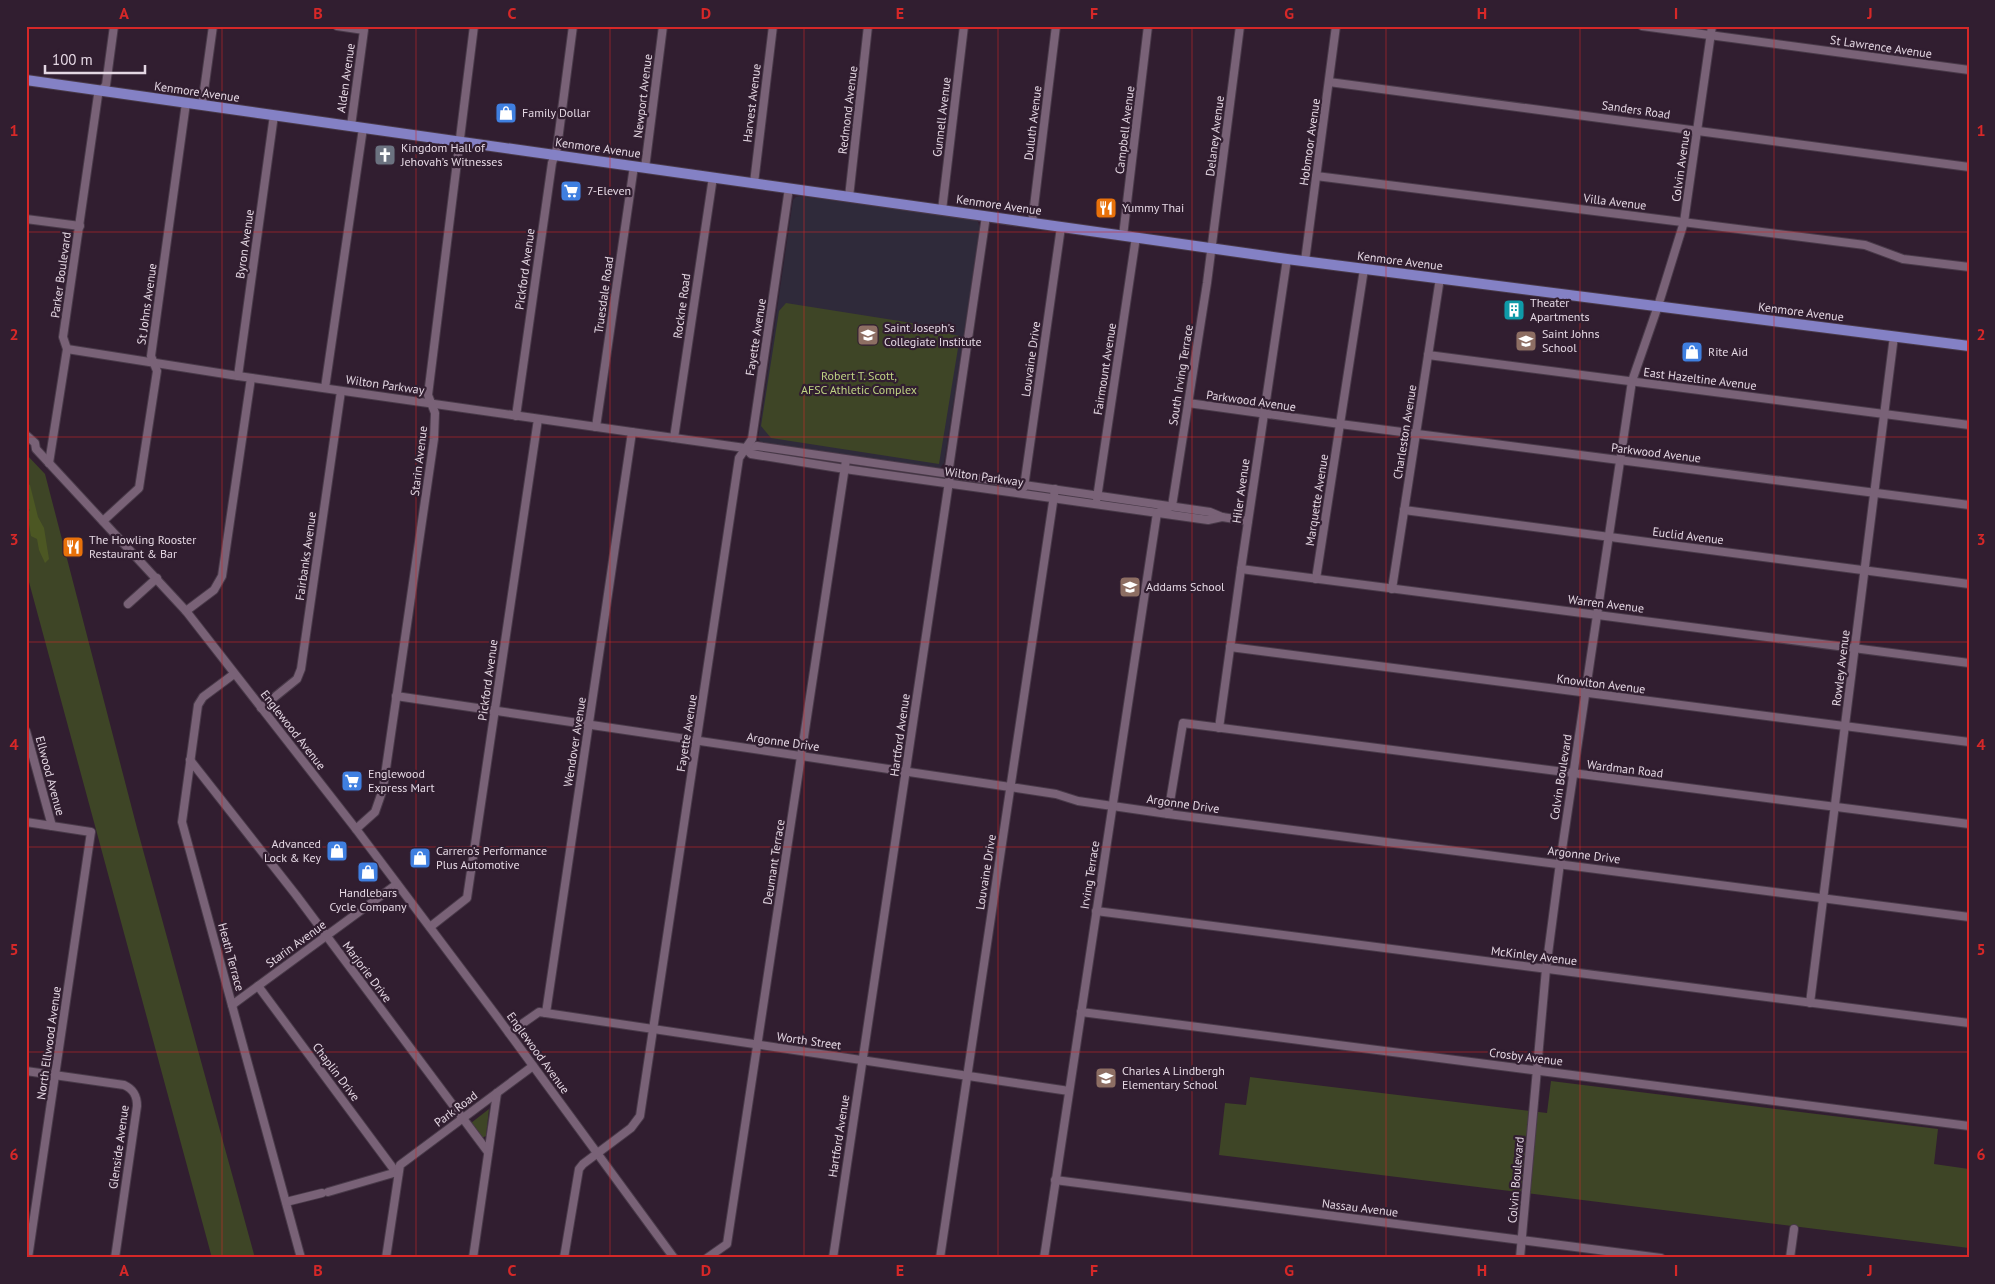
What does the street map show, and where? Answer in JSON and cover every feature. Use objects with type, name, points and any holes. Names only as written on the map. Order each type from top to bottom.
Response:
[{"type":"main road","name":"Kenmore Avenue","points":[[26,80],[1287,259],[1969,346]]},
{"type":"street","name":"Parker Boulevard","points":[[49,463],[68,349],[63,337],[98,95],[106,85],[114,26]]},
{"type":"street","points":[[202,105],[213,26]]},
{"type":"street","name":"Alden Avenue","points":[[337,26],[364,30],[351,126]]},
{"type":"street","name":"Starin Avenue","points":[[356,829],[375,812],[380,802],[434,439],[435,413],[428,394],[474,26]]},
{"type":"street","name":"Pickford Avenue","points":[[516,416],[552,163],[557,148],[573,26]]},
{"type":"street","name":"Newport Avenue","points":[[640,167],[662,26]]},
{"type":"street","name":"Harvest Avenue","points":[[754,183],[773,26]]},
{"type":"street","name":"Redmond Avenue","points":[[848,197],[868,26]]},
{"type":"street","name":"Gunnell Avenue","points":[[942,210],[964,26]]},
{"type":"street","name":"Duluth Avenue","points":[[1032,223],[1056,26]]},
{"type":"street","name":"Campbell Avenue","points":[[1123,236],[1148,26]]},
{"type":"street","name":"Delaney Avenue","points":[[1212,248],[1240,26]]},
{"type":"street","name":"Hobmoor Avenue","points":[[1305,261],[1336,26]]},
{"type":"street","name":"St Lawrence Avenue","points":[[1642,26],[1969,70]]},
{"type":"street","name":"Colvin Avenue","points":[[1658,306],[1684,222],[1712,26]]},
{"type":"street","name":"Sanders Road","points":[[1329,82],[1969,167]]},
{"type":"street","name":"St Johns Avenue","points":[[103,521],[139,488],[157,371],[151,356],[186,103]]},
{"type":"street","name":"Byron Avenue","points":[[238,376],[274,115]]},
{"type":"street","points":[[325,388],[363,128]]},
{"type":"street","name":"Truesdale Road","points":[[596,427],[640,167]]},
{"type":"street","name":"Villa Avenue","points":[[1316,176],[1871,246],[1903,258],[1969,267]]},
{"type":"street","name":"Rockne Road","points":[[674,438],[713,178]]},
{"type":"street","name":"Fayette Avenue","points":[[564,1258],[577,1174],[583,1164],[631,1128],[640,1116],[739,458],[752,439],[789,188]]},
{"type":"street","name":"Hartford Avenue","points":[[833,1258],[949,484],[949,468],[986,216]]},
{"type":"street","points":[[26,219],[80,226]]},
{"type":"street","name":"Louvaine Drive","points":[[1022,494],[1061,227]]},
{"type":"street","name":"Fairmount Avenue","points":[[1096,504],[1136,237]]},
{"type":"street","name":"South Irving Terrace","points":[[1172,506],[1212,248]]},
{"type":"street","name":"Hiler Avenue","points":[[1219,728],[1287,259]]},
{"type":"street","name":"Marquette Avenue","points":[[1316,579],[1364,269]]},
{"type":"street","name":"Charleston Avenue","points":[[1392,589],[1440,278]]},
{"type":"street","name":"Colvin Boulevard","points":[[1520,1258],[1546,969],[1573,773],[1632,381],[1658,306]]},
{"type":"street","name":"Rowley Avenue","points":[[1810,1003],[1894,336]]},
{"type":"street","points":[[68,349],[238,376]]},
{"type":"street","name":"East Hazeltine Avenue","points":[[1428,355],[1969,425]]},
{"type":"street","name":"Wilton Parkway","points":[[238,376],[745,448],[757,446],[950,475],[1098,494],[1210,512],[1222,517],[1248,521]]},
{"type":"street","points":[[186,611],[214,590],[222,576],[251,378]]},
{"type":"street","name":"Fairbanks Avenue","points":[[262,708],[297,679],[301,669],[341,390]]},
{"type":"street","name":"Parkwood Avenue","points":[[1188,404],[1969,505]]},
{"type":"street","name":"Pickford Avenue","points":[[430,927],[467,898],[538,419]]},
{"type":"street","name":"Wendover Avenue","points":[[546,1013],[632,432]]},
{"type":"street","name":"Englewood Avenue","points":[[26,435],[34,443],[36,449]]},
{"type":"street","name":"Englewood Avenue","points":[[26,443],[36,449],[186,611],[430,927],[674,1258]]},
{"type":"street","name":"Wilton Parkway","points":[[745,448],[751,454],[845,469],[1208,520],[1222,517]]},
{"type":"street","name":"Deumant Terrace","points":[[707,1258],[727,1244],[846,460]]},
{"type":"street","name":"Louvaine Drive","points":[[940,1258],[1055,489]]},
{"type":"street","points":[[1157,513],[1172,506]]},
{"type":"street","name":"Euclid Avenue","points":[[1404,510],[1969,584]]},
{"type":"street","name":"Irving Terrace","points":[[1044,1258],[1157,513]]},
{"type":"street","name":"Warren Avenue","points":[[1241,569],[1969,663]]},
{"type":"street","points":[[128,604],[157,578]]},
{"type":"street","name":"Knowlton Avenue","points":[[1230,647],[1969,742]]},
{"type":"street","name":"Heath Terrace","points":[[234,674],[200,701],[197,709],[182,822],[301,1258]]},
{"type":"street","name":"Argonne Drive","points":[[396,696],[906,771],[1056,794],[1078,801],[1168,814],[1969,917]]},
{"type":"street","name":"Wardman Road","points":[[1168,814],[1183,723],[1969,824]]},
{"type":"street","name":"Ellwood Avenue","points":[[26,731],[52,826]]},
{"type":"street","name":"Marjorie Drive","points":[[190,760],[326,936],[488,1152]]},
{"type":"street","points":[[26,822],[52,826]]},
{"type":"street","name":"North Ellwood Avenue","points":[[28,1258],[91,832],[52,826]]},
{"type":"street","name":"Starin Avenue","points":[[232,1005],[397,884]]},
{"type":"street","name":"McKinley Avenue","points":[[1096,911],[1969,1023]]},
{"type":"street","name":"Chaplin Drive","points":[[258,986],[398,1174]]},
{"type":"street","points":[[509,1033],[539,1012],[546,1013]]},
{"type":"street","name":"Crosby Avenue","points":[[1081,1012],[1969,1126]]},
{"type":"street","name":"Worth Street","points":[[546,1013],[1069,1091]]},
{"type":"street","name":"Park Road","points":[[398,1174],[400,1166],[534,1066]]},
{"type":"street","points":[[26,1071],[55,1075]]},
{"type":"street","name":"Glenside Avenue","points":[[55,1075],[124,1085],[129,1087],[136,1096],[137,1106],[115,1258]]},
{"type":"street","points":[[473,1258],[497,1093]]},
{"type":"street","points":[[286,1202],[398,1174],[386,1258]]},
{"type":"street","name":"Nassau Avenue","points":[[1055,1180],[1661,1258]]},
{"type":"street","points":[[1790,1258],[1794,1229]]},
{"type":"shaded area","name":"Saint Joseph's Collegiate Institute","points":[[800,196],[976,220],[978,222],[980,228],[946,451],[944,463],[940,468],[762,443],[758,439],[793,200]]},
{"type":"green space","name":"Robert T. Scott, AFSC Athletic Complex","points":[[786,303],[950,329],[950,334],[960,336],[939,464],[771,438],[761,426],[779,311]]},
{"type":"green space","points":[[26,454],[45,474],[137,828],[255,1258],[212,1258],[26,571]]},
{"type":"green space","points":[[26,483],[30,485],[38,517],[44,528],[49,559],[45,563],[39,550],[37,539],[31,536],[27,513],[30,510],[26,506]]},
{"type":"green space","points":[[1250,1077],[1547,1113],[1551,1081],[1938,1129],[1934,1164],[1969,1169],[1969,1248],[1219,1155],[1225,1103],[1246,1105]]},
{"type":"green space","points":[[489,1109],[486,1136],[482,1138],[471,1123]]},
{"type":"place","name":"Family Dollar","points":[[506,113]]},
{"type":"place","name":"Kingdom Hall of Jehovah’s Witnesses","points":[[385,155]]},
{"type":"place","name":"7-Eleven","points":[[571,191]]},
{"type":"place","name":"Yummy Thai","points":[[1106,208]]},
{"type":"place","name":"Theater Apartments","points":[[1514,310]]},
{"type":"place","name":"Saint Joseph's Collegiate Institute","points":[[868,335]]},
{"type":"place","name":"Saint Johns School","points":[[1526,341]]},
{"type":"place","name":"Rite Aid","points":[[1692,352]]},
{"type":"place","name":"The Howling Rooster Restaurant & Bar","points":[[73,547]]},
{"type":"place","name":"Addams School","points":[[1130,587]]},
{"type":"place","name":"Englewood Express Mart","points":[[352,781]]},
{"type":"place","name":"Advanced Lock & Key","points":[[337,851]]},
{"type":"place","name":"Carrero's Performance Plus Automotive","points":[[420,858]]},
{"type":"place","name":"Handlebars Cycle Company","points":[[368,872]]},
{"type":"place","name":"Charles A Lindbergh Elementary School","points":[[1106,1078]]}]
